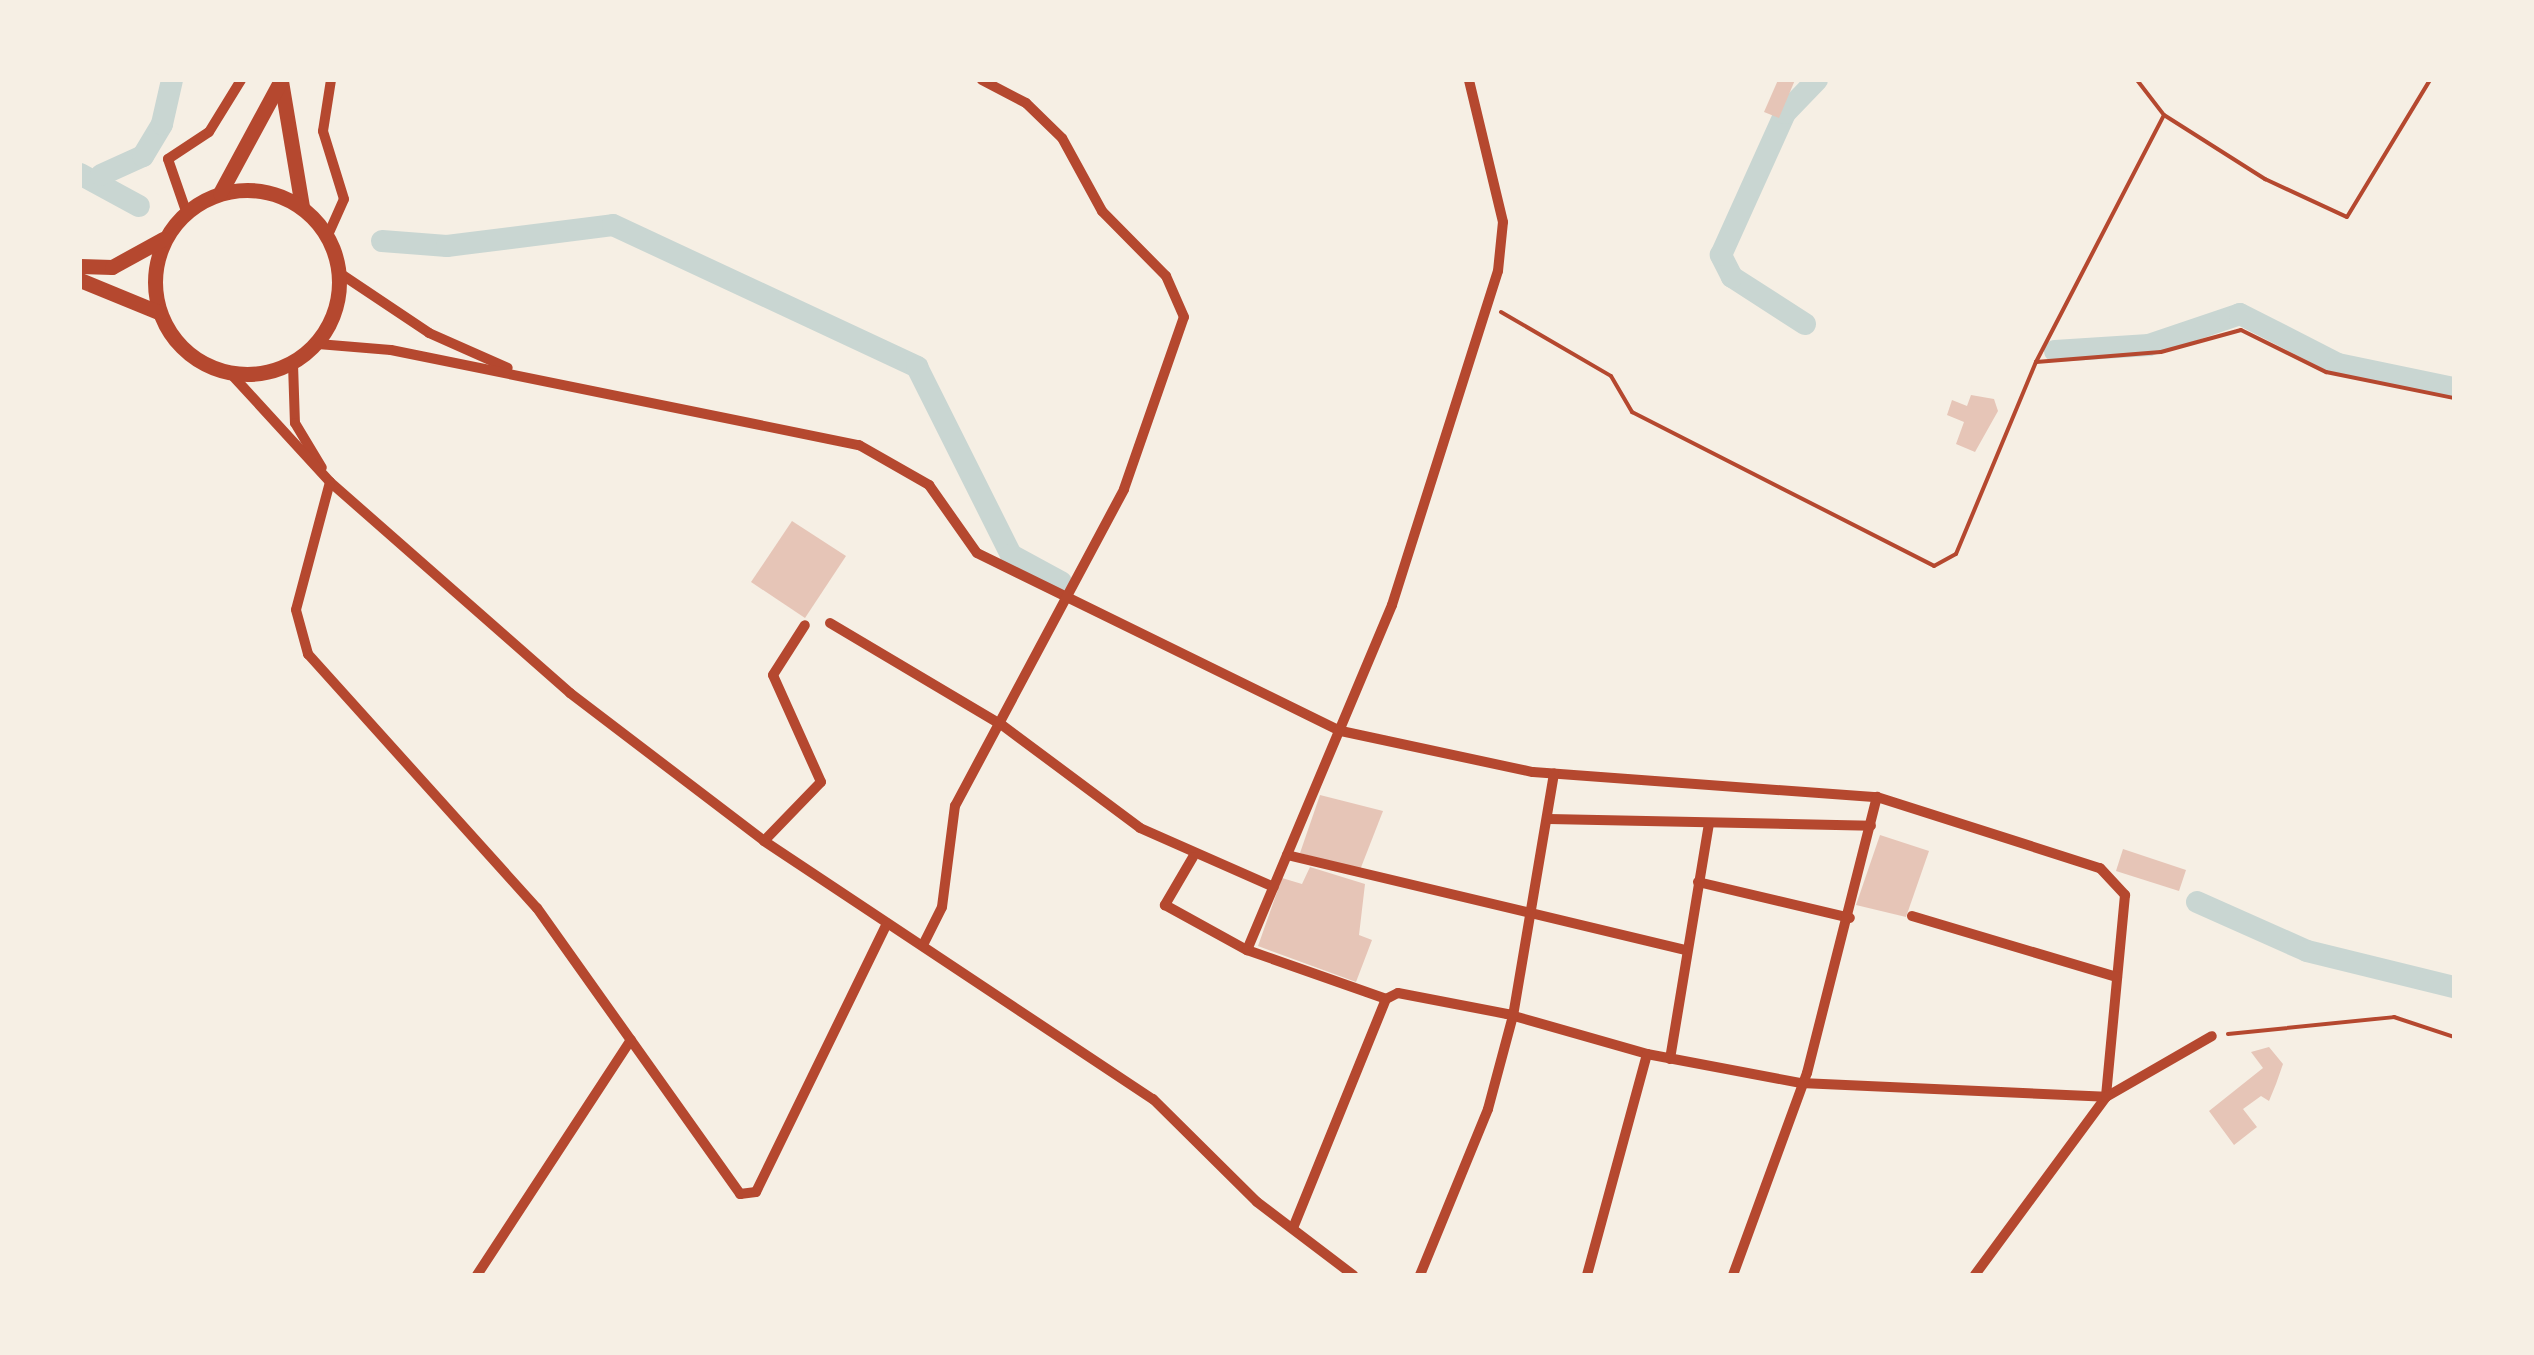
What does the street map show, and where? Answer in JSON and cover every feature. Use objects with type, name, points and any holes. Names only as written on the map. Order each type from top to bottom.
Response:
[{"type":"main road","points":[[220,193],[281,81]]},
{"type":"main road","points":[[281,81],[302,206]]},
{"type":"main road","points":[[262,190],[302,206],[328,234],[341,274],[336,313],[318,344],[293,364],[232,375],[182,350],[158,312],[153,275],[164,239],[186,211],[220,193],[262,190]]},
{"type":"main road","points":[[80,266],[112,268],[164,239]]},
{"type":"main road","points":[[80,280],[158,312]]},
{"type":"street","points":[[186,211],[168,159],[210,132],[241,80]]},
{"type":"street","points":[[328,234],[344,199],[323,131],[330,80]]},
{"type":"street","points":[[923,945],[942,907],[955,806],[1002,726],[1124,489],[1184,317],[1166,276],[1102,211],[1062,138],[1026,103],[982,80]]},
{"type":"street","points":[[1246,950],[1341,731],[1435,486],[1488,304],[1503,222],[1469,80]]},
{"type":"street","points":[[341,274],[429,333],[527,377]]},
{"type":"street","points":[[318,344],[527,377],[859,445],[929,485],[977,553],[1066,602],[1341,731],[1440,759],[1554,773],[1877,797],[2100,868],[2125,894],[2106,1097]]},
{"type":"street","points":[[293,364],[294,423],[330,482],[296,610],[308,654],[537,908],[632,1040],[726,1185],[756,1192],[887,923]]},
{"type":"street","points":[[232,375],[330,482],[570,693],[764,840],[1153,1099],[1293,1228],[1354,1275]]},
{"type":"street","points":[[830,623],[1002,726],[1192,857],[1274,887]]},
{"type":"street","points":[[764,840],[821,782],[773,674],[806,625]]},
{"type":"street","points":[[1420,1275],[1488,1109],[1512,1016],[1526,912],[1549,819],[1554,773]]},
{"type":"street","points":[[1733,1275],[1801,1083],[1850,918],[1877,797]]},
{"type":"street","points":[[1549,819],[1871,826]]},
{"type":"street","points":[[1670,1059],[1709,823]]},
{"type":"street","points":[[1287,854],[1686,950]]},
{"type":"street","points":[[1192,857],[1165,905],[1246,950],[1386,999]]},
{"type":"street","points":[[1698,882],[1850,918]]},
{"type":"street","points":[[1912,916],[2117,977]]},
{"type":"street","points":[[1293,1228],[1386,999],[1398,993],[1512,1016],[1647,1054],[1801,1083],[1956,1087],[2106,1097]]},
{"type":"street","points":[[1975,1275],[2106,1097],[2212,1036]]},
{"type":"street","points":[[477,1275],[632,1040]]},
{"type":"street","points":[[1587,1275],[1647,1054]]},
{"type":"path","points":[[2137,80],[2164,115],[2347,217],[2430,80]]},
{"type":"path","points":[[1488,304],[1611,376],[1632,412],[1934,566],[1956,554],[2036,362],[2164,115]]},
{"type":"path","points":[[2036,362],[2161,352],[2241,330],[2326,372],[2454,398]]},
{"type":"path","points":[[2212,1036],[2394,1018],[2454,1037]]},
{"type":"building","points":[[1778,80],[1795,80],[1779,118],[1764,112]]},
{"type":"building","points":[[1971,395],[1994,399],[1998,411],[1975,452],[1956,444],[1964,422],[1947,415],[1952,400],[1967,406]]},
{"type":"building","points":[[792,521],[846,556],[805,618],[751,582]]},
{"type":"building","points":[[1320,795],[1383,811],[1360,870],[1300,853]]},
{"type":"building","points":[[1880,835],[1929,851],[1906,917],[1856,905]]},
{"type":"building","points":[[2123,849],[2186,870],[2179,891],[2116,871]]},
{"type":"building","points":[[1310,867],[1365,884],[1359,935],[1372,940],[1356,982],[1258,946],[1282,878],[1302,884]]},
{"type":"building","points":[[2269,1047],[2283,1064],[2276,1084],[2269,1101],[2261,1096],[2243,1109],[2257,1127],[2234,1145],[2209,1111],[2263,1068],[2251,1052]]},
{"type":"waterway","points":[[101,175],[143,156],[162,124],[172,80]]},
{"type":"waterway","points":[[1805,324],[1732,277],[1721,255],[1785,113],[1817,80]]},
{"type":"waterway","points":[[80,174],[139,206]]},
{"type":"waterway","points":[[382,241],[447,246],[613,225],[917,367],[1011,555],[1061,582]]},
{"type":"waterway","points":[[2055,351],[2149,345],[2240,314],[2338,364],[2454,388]]},
{"type":"waterway","points":[[2197,902],[2307,951],[2454,987]]}]
